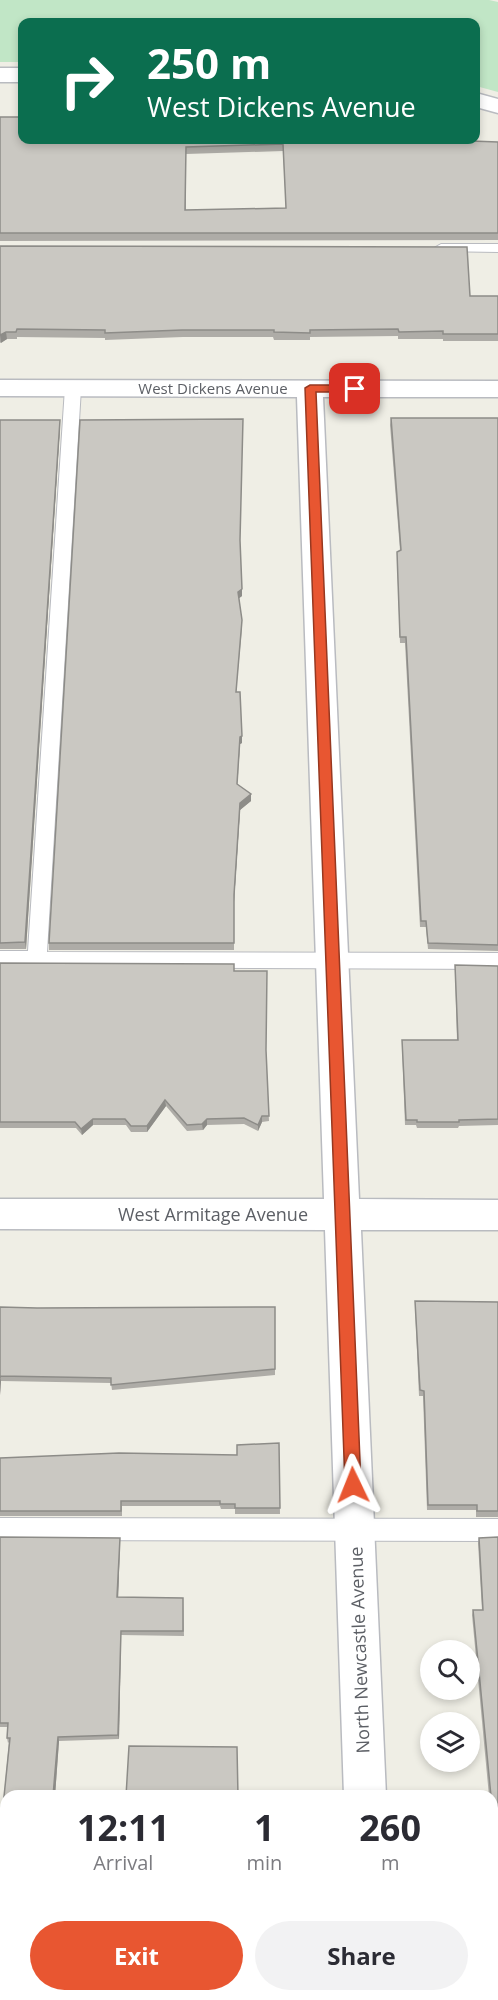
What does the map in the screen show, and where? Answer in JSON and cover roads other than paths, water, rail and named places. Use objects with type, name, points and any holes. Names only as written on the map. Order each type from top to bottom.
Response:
[{"type":"street","points":[[0,75],[18,75]]},
{"type":"street","points":[[480,101],[498,106]]},
{"type":"street","name":"West Dickens Avenue","points":[[0,388],[498,389]]},
{"type":"street","name":"North Newcastle Avenue","points":[[310,388],[365,1790]]},
{"type":"street","name":"West Armitage Avenue","points":[[0,1214],[498,1215]]},
{"type":"lane","points":[[427,248],[498,248]]},
{"type":"lane","points":[[37,959],[73,388]]},
{"type":"lane","points":[[0,959],[498,961]]},
{"type":"lane","points":[[0,1529],[498,1530]]}]
